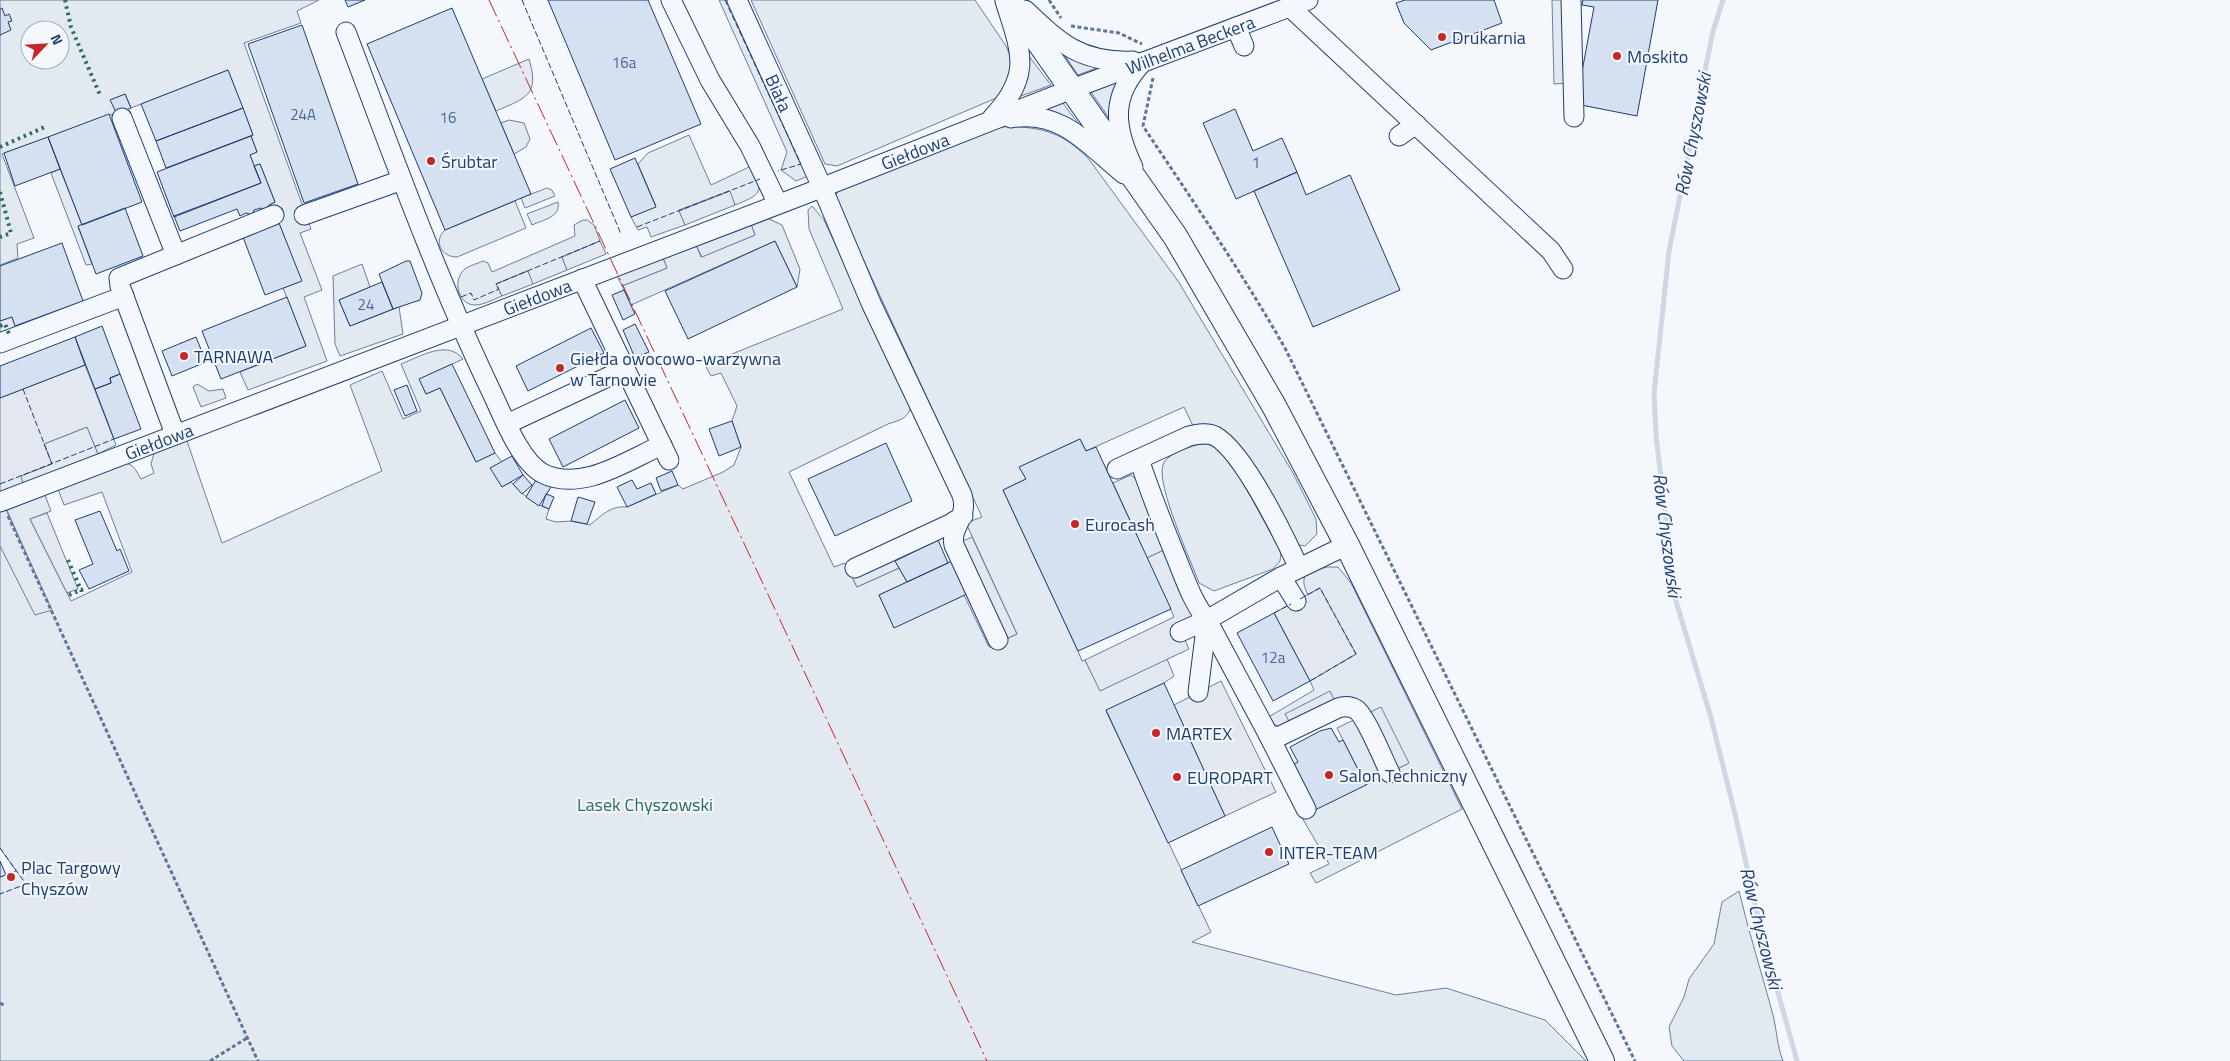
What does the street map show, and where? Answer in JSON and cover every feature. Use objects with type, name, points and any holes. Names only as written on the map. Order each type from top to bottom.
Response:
[{"type":"main road","points":[[1009,0],[1142,189],[1213,299],[1274,406],[1347,545],[1602,1061]]},
{"type":"street","points":[[671,0],[710,80],[750,146],[778,204]]},
{"type":"street","name":"Biała","points":[[737,0],[822,187],[871,303],[962,495],[964,504],[962,516]]},
{"type":"street","points":[[987,122],[1007,102],[1019,78],[1020,63],[1017,40],[1004,0]]},
{"type":"street","points":[[1014,0],[1052,36],[1088,57],[1117,62],[1148,58]]},
{"type":"street","name":"Wilhelma Beckera","points":[[1072,89],[1148,58],[1308,0]]},
{"type":"street","points":[[1571,0],[1574,117]]},
{"type":"street","points":[[1290,7],[1551,251],[1563,269]]},
{"type":"street","points":[[1236,27],[1244,46]]},
{"type":"street","points":[[346,32],[459,325],[507,424],[528,461],[540,472],[564,481],[594,476],[666,452],[582,279]]},
{"type":"street","points":[[1142,189],[1128,157],[1119,124],[1118,107],[1123,88],[1133,72],[1148,58]]},
{"type":"street","name":"Giełdowa","points":[[1,501],[778,204],[1072,89]]},
{"type":"street","points":[[987,122],[1016,117],[1039,117],[1060,123],[1093,146],[1142,189]]},
{"type":"street","points":[[122,118],[176,255]]},
{"type":"street","points":[[1399,136],[1416,124]]},
{"type":"street","points":[[304,215],[402,180]]},
{"type":"street","points":[[175,434],[119,278],[274,215]]},
{"type":"street","points":[[0,343],[124,296]]},
{"type":"street","points":[[507,424],[626,369]]},
{"type":"street","points":[[1117,470],[1189,436],[1199,434],[1214,436],[1232,450],[1246,471],[1274,518],[1299,568]]},
{"type":"street","points":[[1139,459],[1152,499],[1187,585],[1268,734],[1306,809]]},
{"type":"street","points":[[855,568],[950,524],[962,516]]},
{"type":"street","points":[[962,516],[954,534],[955,547],[998,640]]},
{"type":"street","points":[[1180,632],[1207,620],[1282,577],[1347,545]]},
{"type":"street","points":[[1282,577],[1296,601]]},
{"type":"street","points":[[1198,692],[1207,620]]},
{"type":"street","points":[[1268,734],[1278,737],[1338,708],[1346,706],[1353,708],[1362,716],[1390,773]]},
{"type":"path","points":[[1049,0],[1062,19]]},
{"type":"path","points":[[1067,25],[1119,33],[1148,58],[1151,97],[1143,126],[1220,240],[1259,302],[1286,350],[1635,1061]]},
{"type":"path","points":[[1,501],[258,1061]]},
{"type":"path","points":[[210,1061],[248,1038]]},
{"type":"green space","points":[[0,0],[319,0],[297,11],[301,23],[244,43],[311,229],[300,233],[322,290],[304,297],[327,361],[248,390],[240,372],[306,346],[283,288],[301,281],[279,223],[277,224],[271,204],[275,202],[260,164],[254,166],[250,155],[257,152],[251,136],[253,135],[228,70],[131,108],[125,94],[111,100],[116,113],[2,154],[34,238],[17,244],[18,258],[0,265]]},
{"type":"green space","points":[[719,0],[732,0],[808,176],[796,181],[781,170],[787,152]]},
{"type":"green space","points":[[751,0],[975,0],[1006,46],[1013,63],[1001,96],[837,166],[825,164]]},
{"type":"green space","points":[[1061,50],[1099,67],[1078,75]]},
{"type":"green space","points":[[1028,55],[1051,85],[1018,97],[1028,72]]},
{"type":"green space","points":[[529,59],[533,80],[528,94],[496,111],[482,79]]},
{"type":"green space","points":[[1118,81],[1111,121],[1091,92]]},
{"type":"green space","points":[[1062,102],[1082,128],[1039,110]]},
{"type":"green space","points":[[509,120],[524,123],[530,139],[526,147],[514,154],[501,123]]},
{"type":"green space","name":"Lasek Chyszowski","points":[[1012,126],[1053,134],[1070,143],[1088,158],[1178,281],[1293,473],[1316,519],[1317,534],[1305,546],[1299,545],[1291,538],[1253,465],[1235,441],[1223,432],[1195,430],[1184,407],[1086,451],[1080,439],[1020,467],[1026,479],[1003,490],[1082,661],[1085,660],[1100,690],[1167,659],[1174,676],[1164,683],[1106,711],[1211,932],[1192,942],[1396,995],[1446,988],[1545,1020],[1586,1061],[0,1061],[0,877],[16,871],[0,848],[0,546],[51,610],[7,510],[45,495],[51,511],[30,519],[71,601],[132,572],[102,492],[64,505],[58,489],[125,463],[133,467],[141,479],[154,473],[151,464],[155,450],[186,438],[222,543],[382,471],[350,385],[382,371],[403,419],[421,411],[401,364],[433,351],[449,350],[457,353],[463,359],[420,379],[426,394],[440,388],[476,462],[495,453],[502,462],[502,487],[511,482],[528,498],[549,509],[546,519],[556,522],[571,521],[590,525],[611,509],[627,507],[678,485],[683,489],[723,472],[734,465],[741,447],[732,421],[737,406],[721,373],[711,376],[705,365],[843,309],[809,229],[808,210],[812,206],[824,220],[911,407],[902,418],[789,472],[834,567],[845,563],[857,587],[899,568],[907,582],[879,595],[894,627],[964,595],[989,647],[1017,634],[966,523],[982,517],[839,207],[836,195],[839,188],[993,128]]},
{"type":"green space","points":[[689,135],[711,185],[752,167],[759,182],[758,192],[749,199],[735,205],[729,191],[679,210],[685,225],[651,237],[647,227],[638,230],[631,217],[656,206],[638,164],[648,153]]},
{"type":"green space","points":[[60,169],[82,225],[78,227],[92,264],[86,265],[51,173]]},
{"type":"green space","points":[[547,188],[552,190],[555,196],[525,208],[521,198]]},
{"type":"green space","points":[[515,201],[526,228],[457,257],[447,254],[440,248],[441,234],[445,230]]},
{"type":"green space","points":[[558,202],[557,211],[554,215],[532,225],[527,214]]},
{"type":"green space","points":[[765,217],[782,225],[800,269],[797,287],[775,241],[631,305],[622,286],[667,268],[663,258],[696,245],[701,257],[755,235],[751,224]]},
{"type":"green space","points":[[587,220],[594,225],[600,241],[562,257],[567,270],[533,284],[527,271],[496,284],[502,296],[482,304],[469,304],[461,297],[458,282],[459,277],[466,268],[483,261],[488,263],[492,272],[575,236],[574,225]]},
{"type":"green space","points":[[362,264],[370,287],[339,300],[350,326],[399,307],[403,334],[340,356],[335,344],[333,276]]},
{"type":"green space","points":[[12,317],[15,326],[25,323],[25,328],[0,338],[0,321]]},
{"type":"green space","points":[[197,384],[209,391],[223,389],[226,398],[201,407],[193,387]]},
{"type":"green space","points":[[87,427],[98,454],[23,484],[20,476],[52,464],[44,444]]},
{"type":"green space","points":[[1199,444],[1208,444],[1221,450],[1232,463],[1281,552],[1280,561],[1273,569],[1214,591],[1199,583],[1169,505],[1162,475],[1163,465],[1169,457],[1179,451]]},
{"type":"green space","points":[[1131,475],[1137,480],[1166,549],[1147,558],[1113,483]]},
{"type":"green space","points":[[1327,567],[1338,567],[1351,583],[1462,809],[1316,883],[1310,873],[1329,864],[1301,816],[1409,763],[1369,713],[1285,714],[1291,724],[1278,727],[1267,718],[1314,690],[1310,681],[1356,654],[1319,588],[1308,595],[1305,586],[1304,579],[1306,573]]},
{"type":"green space","points":[[1739,891],[1773,1015],[1779,1050],[1783,1061],[1684,1061],[1672,1046],[1669,1027],[1684,997],[1689,979],[1714,944],[1722,902]]},
{"type":"shaded area","points":[[1552,0],[1564,0],[1568,83],[1554,84]]},
{"type":"shaded area","points":[[730,191],[735,205],[685,225],[679,211]]},
{"type":"shaded area","points":[[751,224],[755,235],[702,257],[696,245]]},
{"type":"shaded area","points":[[600,241],[606,254],[567,270],[562,257]]},
{"type":"shaded area","points":[[663,258],[667,268],[622,286],[615,272]]},
{"type":"shaded area","points":[[528,271],[533,284],[502,296],[496,284]]},
{"type":"shaded area","points":[[85,365],[116,445],[98,454],[87,427],[44,444],[52,464],[21,476],[23,484],[0,493],[0,398]]},
{"type":"shaded area","points":[[2,501],[52,610],[35,615],[0,546],[0,502]]},
{"type":"shaded area","points":[[47,513],[78,589],[67,593],[30,519]]},
{"type":"shaded area","points":[[972,537],[1017,634],[999,642],[954,545]]},
{"type":"shaded area","points":[[1166,549],[1196,615],[1177,623],[1189,649],[1100,691],[1085,660],[1174,617],[1147,558]]},
{"type":"shaded area","points":[[891,552],[899,568],[857,587],[849,571]]},
{"type":"shaded area","points":[[1320,588],[1356,654],[1310,681],[1274,613]]},
{"type":"shaded area","points":[[1221,681],[1276,792],[1225,816],[1174,705]]},
{"type":"shaded area","points":[[1330,691],[1338,708],[1294,730],[1285,714]]},
{"type":"shaded area","points":[[1381,707],[1409,763],[1366,785],[1337,728]]},
{"type":"building","points":[[345,0],[365,0],[348,7]]},
{"type":"building","points":[[548,0],[648,0],[701,124],[615,160]]},
{"type":"building","name":"Drukarnia","points":[[1405,0],[1494,0],[1502,23],[1431,50],[1404,23],[1396,3]]},
{"type":"building","name":"Moskito","points":[[1583,0],[1658,0],[1637,116],[1576,104],[1594,7],[1582,5]]},
{"type":"building","points":[[2,8],[5,16],[9,14],[12,21],[8,22],[11,30],[0,35],[0,9]]},
{"type":"building","points":[[452,8],[531,194],[445,230],[367,44]]},
{"type":"building","points":[[302,25],[358,184],[304,203],[248,44]]},
{"type":"building","points":[[228,70],[243,108],[156,141],[141,104]]},
{"type":"building","points":[[125,94],[131,108],[117,114],[110,100]]},
{"type":"building","points":[[243,108],[253,135],[166,168],[156,141]]},
{"type":"building","points":[[1235,109],[1253,151],[1282,138],[1297,172],[1236,199],[1203,123]]},
{"type":"building","points":[[109,114],[142,202],[82,225],[48,137]]},
{"type":"building","points":[[251,136],[257,152],[250,155],[261,183],[174,217],[157,172]]},
{"type":"building","points":[[48,137],[60,169],[15,186],[4,153]]},
{"type":"building","points":[[635,158],[656,207],[631,217],[610,169]]},
{"type":"building","points":[[260,164],[275,202],[269,205],[266,210],[261,208],[254,210],[252,215],[246,213],[240,216],[237,209],[180,231],[174,216],[261,183],[254,166]]},
{"type":"building","points":[[1297,172],[1306,195],[1350,175],[1400,290],[1313,327],[1254,191]]},
{"type":"building","points":[[125,208],[143,256],[96,274],[78,226]]},
{"type":"building","points":[[279,223],[302,281],[265,295],[243,237]]},
{"type":"building","points":[[775,241],[797,287],[688,339],[665,291]]},
{"type":"building","points":[[62,243],[83,301],[15,326],[12,317],[0,321],[0,266]]},
{"type":"building","points":[[406,261],[410,261],[422,293],[420,300],[393,309],[379,274]]},
{"type":"building","points":[[382,282],[393,309],[350,326],[339,300]]},
{"type":"building","points":[[624,290],[635,314],[623,320],[612,295]]},
{"type":"building","points":[[287,297],[306,346],[221,379],[202,331]]},
{"type":"building","points":[[635,324],[649,352],[635,358],[623,330]]},
{"type":"building","points":[[102,326],[120,374],[110,378],[111,383],[95,389],[75,337]]},
{"type":"building","points":[[591,328],[604,353],[528,391],[516,366]]},
{"type":"building","points":[[75,337],[85,365],[0,398],[0,366]]},
{"type":"building","name":"TARNAWA","points":[[196,337],[206,362],[172,376],[162,351]]},
{"type":"building","points":[[452,364],[495,453],[476,462],[440,388],[426,394],[419,379]]},
{"type":"building","points":[[120,374],[141,429],[114,439],[95,389],[111,383],[110,378]]},
{"type":"building","points":[[407,385],[417,411],[405,416],[394,390]]},
{"type":"building","points":[[625,400],[639,428],[563,467],[549,439]]},
{"type":"building","points":[[732,421],[741,447],[719,456],[709,429]]},
{"type":"building","name":"Eurocash","points":[[1080,439],[1086,451],[1096,447],[1171,609],[1078,651],[1003,490],[1026,479],[1019,467]]},
{"type":"building","points":[[886,443],[912,501],[835,536],[808,479]]},
{"type":"building","points":[[512,456],[523,475],[502,487],[490,468]]},
{"type":"building","points":[[672,471],[678,485],[661,491],[656,478]]},
{"type":"building","points":[[523,475],[532,485],[522,494],[513,484]]},
{"type":"building","points":[[537,478],[551,487],[539,506],[526,497]]},
{"type":"building","points":[[632,480],[637,489],[651,483],[656,494],[627,507],[617,487]]},
{"type":"building","points":[[546,494],[554,497],[549,509],[542,506]]},
{"type":"building","points":[[578,497],[595,502],[587,524],[571,521]]},
{"type":"building","points":[[100,511],[117,551],[120,549],[129,571],[89,589],[79,570],[93,564],[75,520]]},
{"type":"building","points":[[938,540],[948,563],[907,582],[895,561]]},
{"type":"building","points":[[952,561],[967,594],[894,628],[879,595]]},
{"type":"building","points":[[1274,613],[1310,681],[1273,701],[1237,633]]},
{"type":"building","points":[[1164,683],[1225,816],[1168,843],[1106,710]]},
{"type":"building","name":"Salon Techniczny","points":[[1331,728],[1339,742],[1343,740],[1366,785],[1315,810],[1292,765],[1298,762],[1290,747],[1320,731]]},
{"type":"building","points":[[1272,827],[1289,864],[1198,906],[1181,870]]},
{"type":"building","points":[[0,861],[6,875],[0,877]]},
{"type":"waterway","name":"Rów Chyszowski","points":[[1723,0],[1713,31],[1669,251],[1654,393],[1656,435],[1675,598],[1710,714],[1762,935],[1797,1061]]},
{"type":"hedge","points":[[65,0],[71,27],[100,95]]},
{"type":"hedge","points":[[0,147],[47,126]]},
{"type":"hedge","points":[[0,192],[11,233],[0,237]]},
{"type":"hedge","points":[[0,326],[5,324],[9,334]]},
{"type":"hedge","points":[[68,560],[81,590],[84,589]]},
{"type":"hedge","points":[[69,595],[81,590]]},
{"type":"fence","points":[[522,0],[621,234]]},
{"type":"fence","points":[[725,0],[801,164],[778,171]]},
{"type":"fence","points":[[637,227],[760,179]]},
{"type":"fence","points":[[461,297],[471,293],[474,300],[499,289],[496,284],[600,241]]},
{"type":"fence","points":[[23,389],[52,464]]},
{"type":"fence","points":[[0,484],[114,439]]},
{"type":"fence","points":[[1300,599],[1320,588],[1356,654],[1310,681]]},
{"type":"fence","points":[[1274,613],[1291,604]]},
{"type":"fence","points":[[0,848],[26,884],[0,894]]},
{"type":"power","points":[[489,0],[987,1061]]},
{"type":"place","name":"Drukarnia","points":[[1442,37]]},
{"type":"place","name":"Moskito","points":[[1617,56]]},
{"type":"place","name":"Śrubtar","points":[[431,161]]},
{"type":"place","name":"TARNAWA","points":[[184,356]]},
{"type":"place","name":"Giełda owocowo-warzywna w Tarnowie","points":[[560,368]]},
{"type":"place","name":"Eurocash","points":[[1075,524]]},
{"type":"place","name":"MARTEX","points":[[1156,733]]},
{"type":"place","name":"Salon Techniczny","points":[[1329,775]]},
{"type":"place","name":"EUROPART","points":[[1177,777]]},
{"type":"place","name":"INTER-TEAM","points":[[1269,852]]},
{"type":"place","name":"Plac Targowy Chyszów","points":[[11,877]]}]
